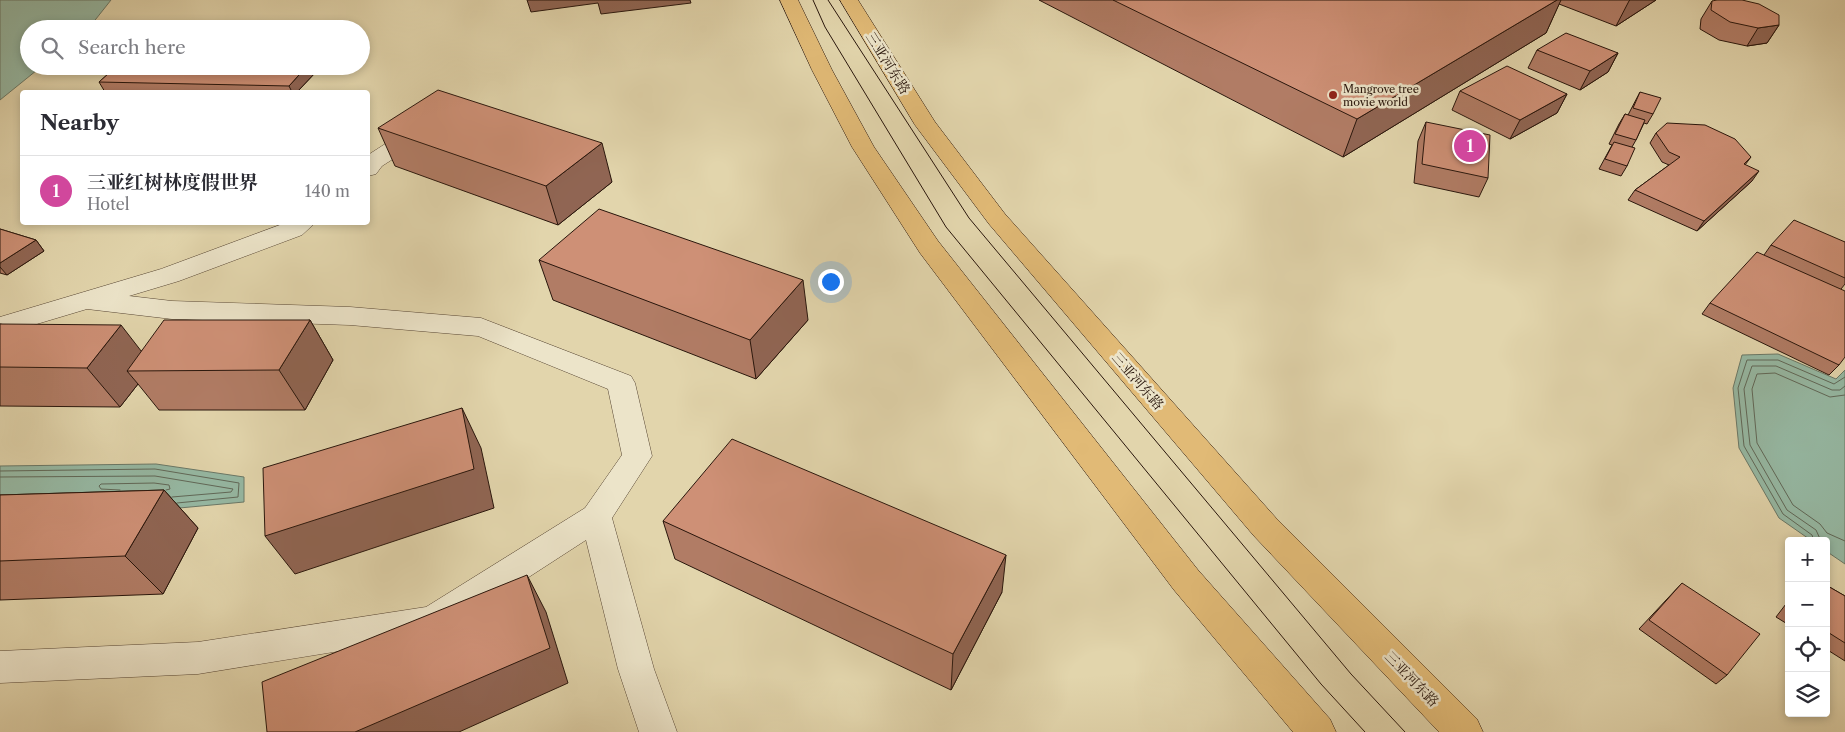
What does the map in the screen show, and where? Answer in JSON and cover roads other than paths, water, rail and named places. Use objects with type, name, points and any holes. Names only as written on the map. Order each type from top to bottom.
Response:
[{"type":"main road","points":[[789,0],[822,70],[864,147],[929,247],[1186,580],[1317,732]]},
{"type":"main road","name":"三亚河东路","points":[[850,0],[926,124],[998,218],[1265,527],[1464,732]]},
{"type":"lane","points":[[370,166],[374,160],[424,129]]},
{"type":"lane","points":[[0,326],[179,272],[294,230],[300,225]]},
{"type":"lane","points":[[0,667],[198,658],[432,621],[596,517],[637,456],[621,383],[481,327],[350,316],[172,310],[86,300]]},
{"type":"lane","points":[[596,517],[636,669],[658,732]]},
{"type":"water","points":[[0,0],[111,0],[95,20],[20,20],[20,75],[31,75],[0,100]]},
{"type":"water","points":[[1778,354],[1836,379],[1845,370],[1845,564],[1830,554],[1830,537],[1806,537],[1779,518],[1739,448],[1733,388],[1742,355]]},
{"type":"water","points":[[156,464],[244,477],[244,502],[147,511],[0,500],[0,466]]},
{"type":"tram line","points":[[813,0],[825,27],[946,227],[1321,684],[1365,732]]},
{"type":"tram line","points":[[828,0],[969,218],[1351,674],[1405,732]]},
{"type":"place","name":"Mangrove tree movie world","points":[[1333,95]]},
{"type":"place","name":"三亚红树林度假世界","points":[[1470,146]]}]
